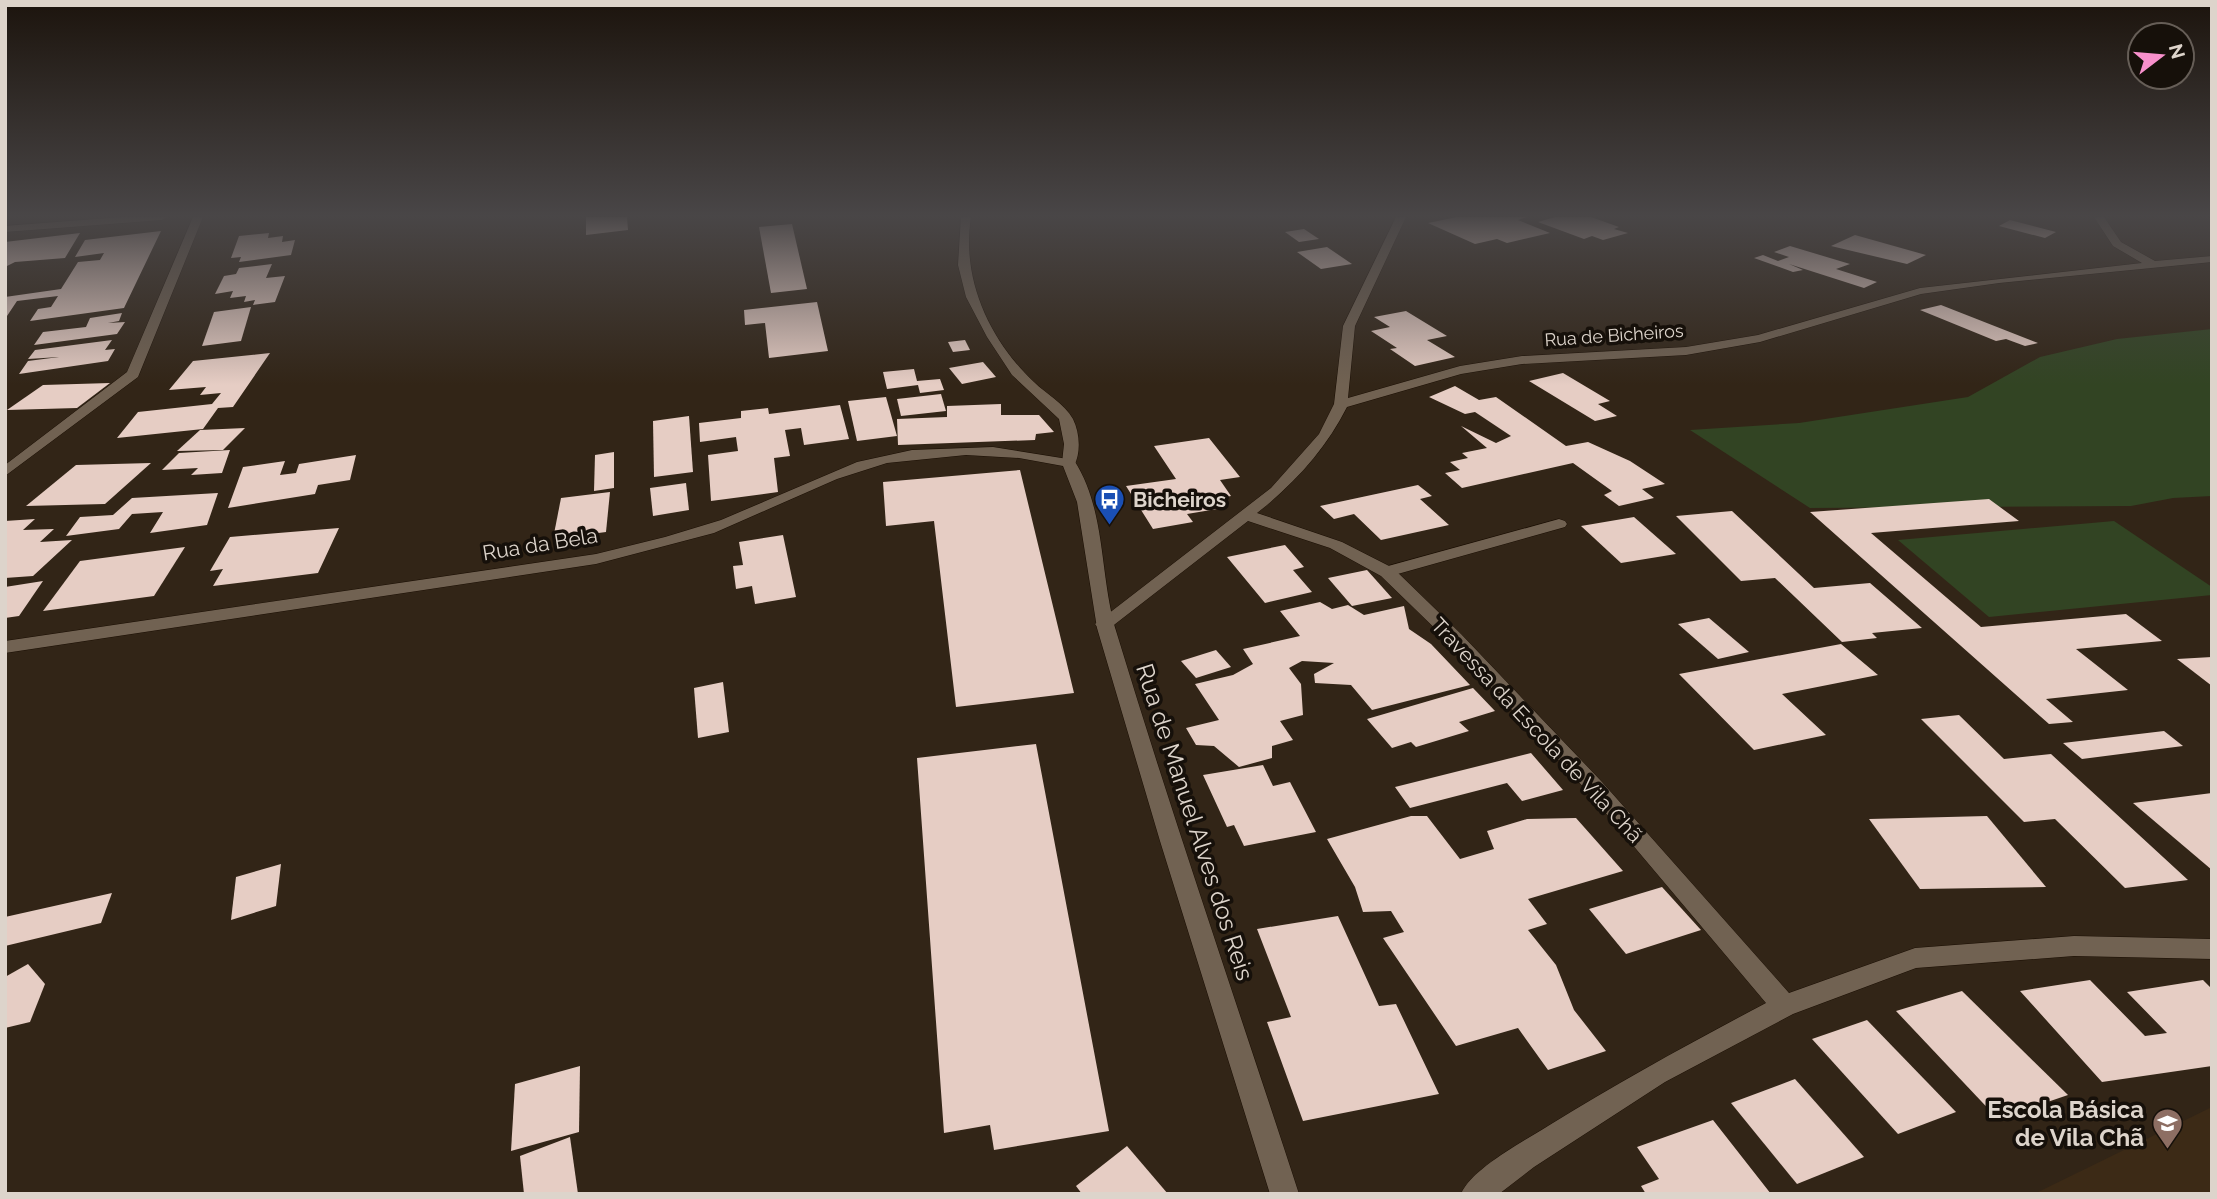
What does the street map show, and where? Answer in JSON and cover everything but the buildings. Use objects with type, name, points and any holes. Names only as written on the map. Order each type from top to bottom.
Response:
[{"type":"street","points":[[5,472],[134,374],[175,273]]},
{"type":"street","points":[[965,273],[985,325],[1018,374],[1061,412],[1069,425],[1073,441],[1069,463]]},
{"type":"street","points":[[1104,624],[1276,491],[1325,436],[1341,404],[1349,326],[1374,273]]},
{"type":"street","name":"Rua de Bicheiros","points":[[1341,404],[1460,370],[1522,360],[1686,351],[1760,338],[1920,291],[2069,273]]},
{"type":"street","name":"Rua da Bela","points":[[5,647],[638,550],[688,537],[745,516],[814,483],[863,465],[909,457],[1007,453],[1041,456],[1069,463]]},
{"type":"street","name":"Rua de Manuel Alves dos Reis","points":[[1069,463],[1080,482],[1087,510],[1104,624],[1285,1194]]},
{"type":"street","name":"Travessa da Escola de Vila Chã","points":[[1246,515],[1336,545],[1387,572],[1455,638],[1595,788],[1784,1006]]},
{"type":"street","points":[[1387,572],[1559,524]]},
{"type":"street","points":[[1475,1194],[1524,1157],[1656,1073],[1784,1006],[1915,958],[2074,946],[2212,949]]},
{"type":"shaded area","name":"Escola Básica de Vila Chã","points":[[2212,1107],[2212,1194],[2034,1194]]},
{"type":"green space","points":[[2212,329],[2212,496],[2173,498],[2131,506],[1810,508],[1690,430],[1799,423],[1968,397],[2040,357],[2117,339]]},
{"type":"green space","points":[[2114,521],[2212,587],[2212,595],[1989,617],[1898,540]]},
{"type":"place","name":"Bicheiros","points":[[1110,526]]},
{"type":"place","name":"Escola Básica de Vila Chã","points":[[2167,1150]]}]
